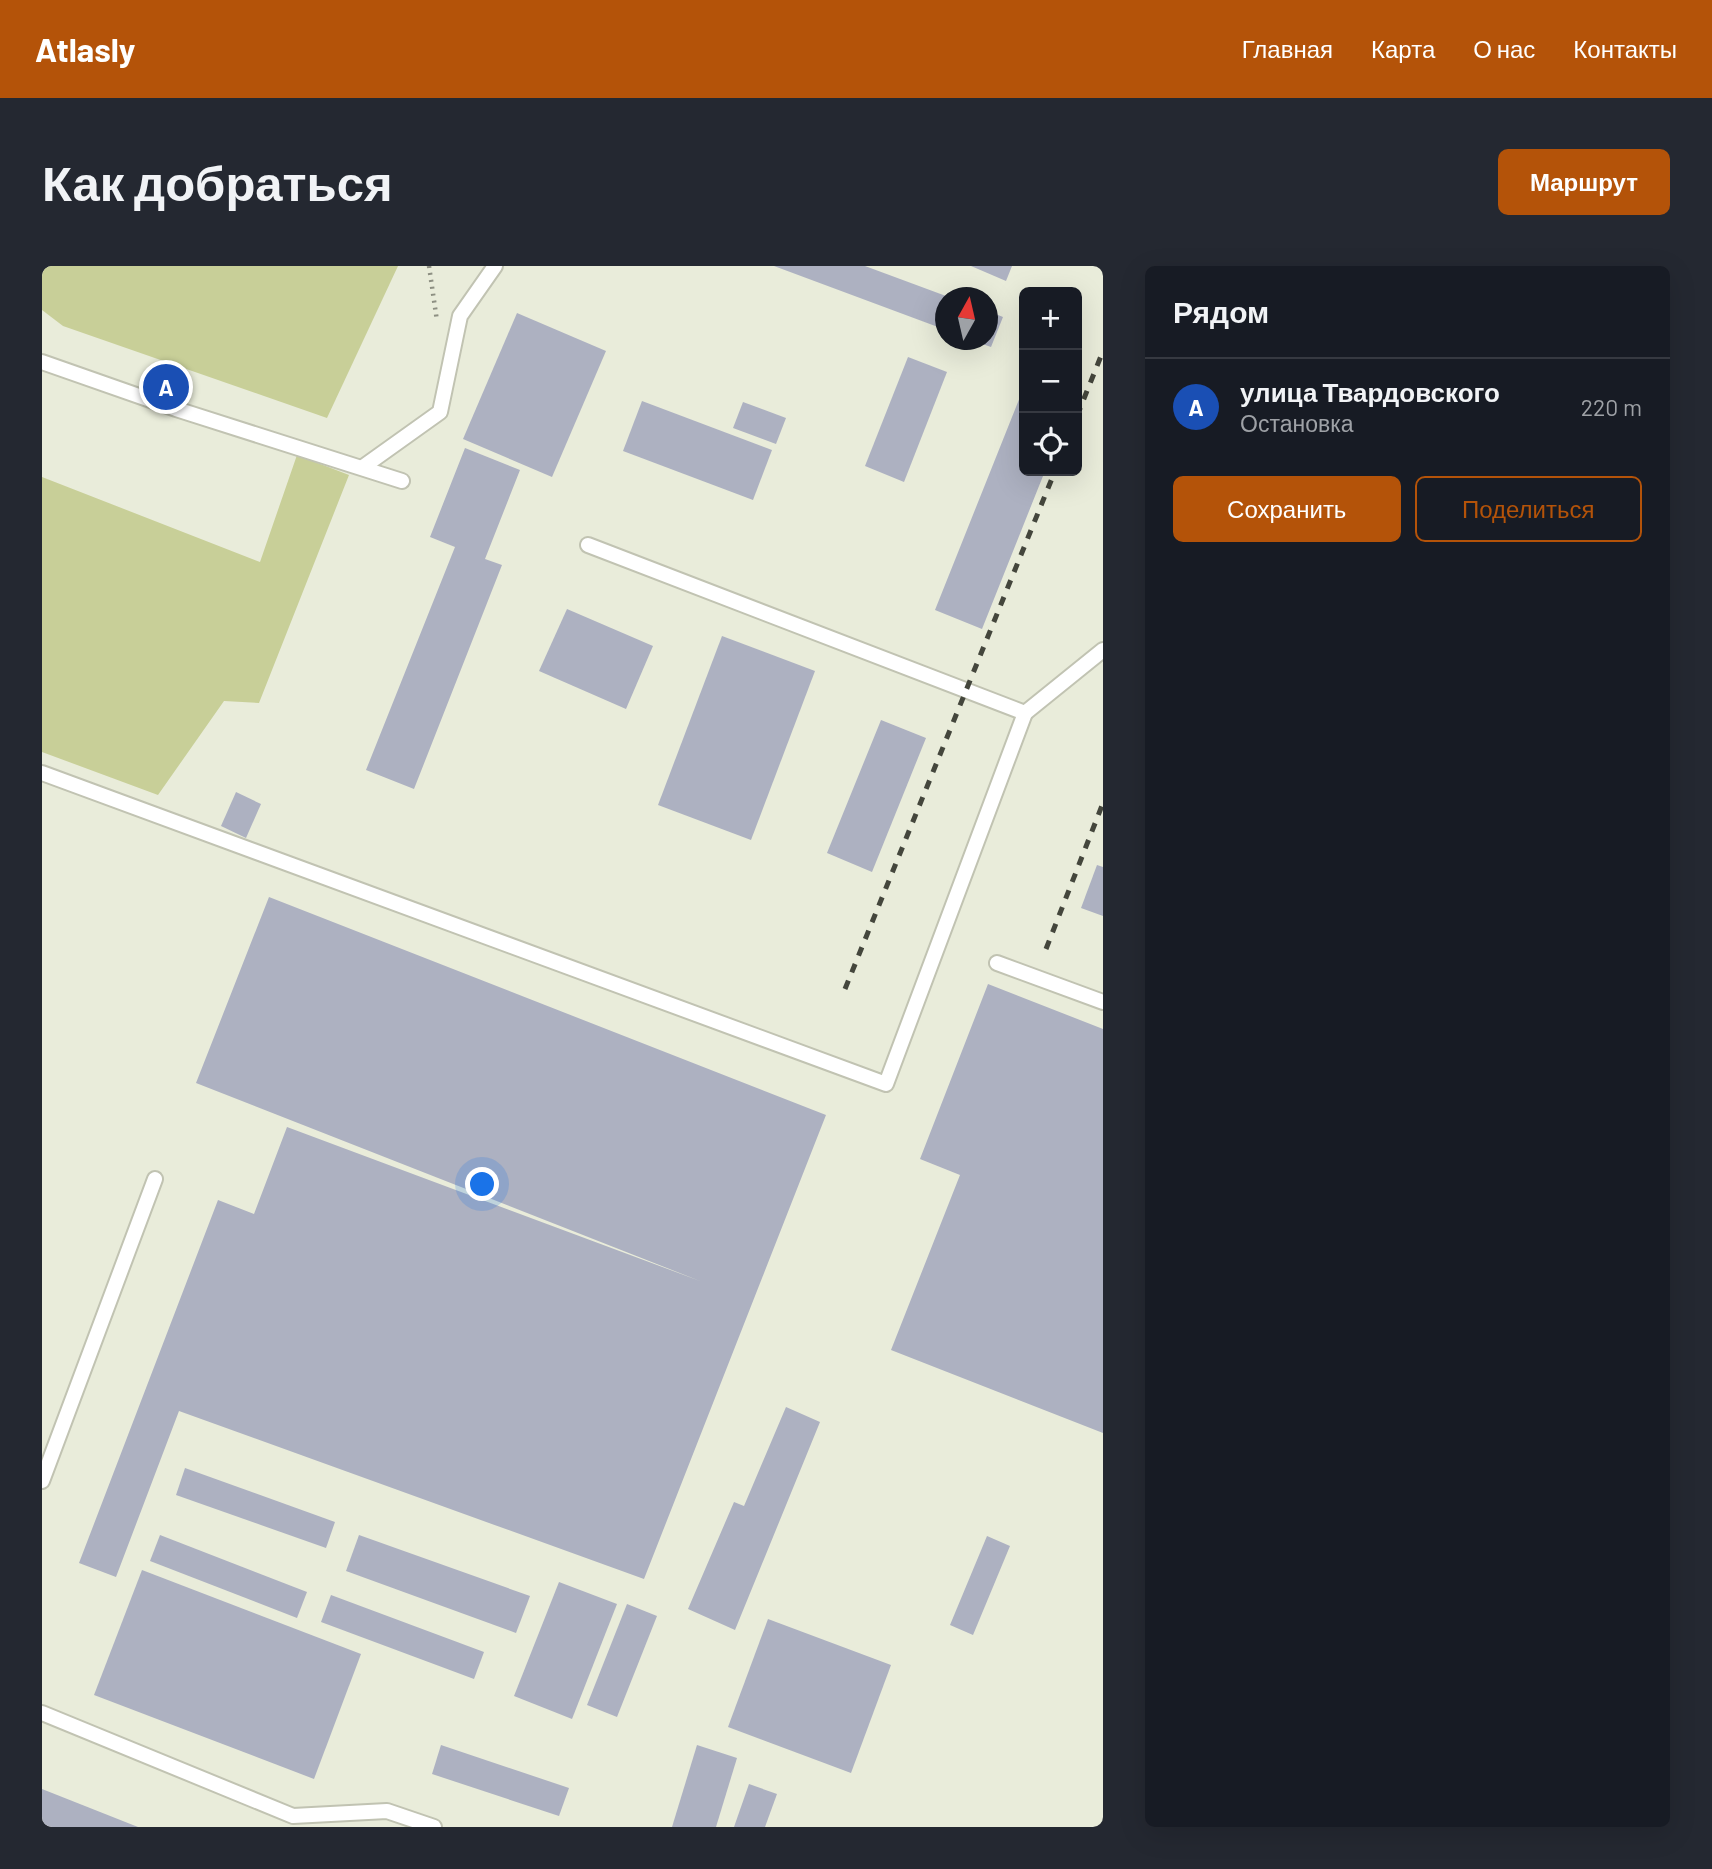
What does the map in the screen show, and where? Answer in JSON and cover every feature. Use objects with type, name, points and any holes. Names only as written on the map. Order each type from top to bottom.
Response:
[{"type":"lane","points":[[363,467],[440,412],[460,316],[495,266]]},
{"type":"lane","points":[[42,362],[176,409],[402,481]]},
{"type":"lane","points":[[588,545],[1025,713]]},
{"type":"lane","points":[[42,773],[886,1084],[1025,713],[1103,650]]},
{"type":"lane","points":[[998,963],[1103,1002]]},
{"type":"lane","points":[[42,1481],[155,1179]]},
{"type":"lane","points":[[42,1713],[291,1821],[387,1811],[434,1827]]},
{"type":"green space","points":[[42,266],[398,266],[327,418],[63,326],[42,310]]},
{"type":"green space","points":[[297,455],[349,475],[259,703],[224,701],[158,795],[42,752],[42,477],[260,562]]},
{"type":"building","points":[[774,266],[865,266],[935,292],[935,326]]},
{"type":"building","points":[[971,266],[1012,266],[1006,281]]},
{"type":"building","points":[[517,313],[606,351],[552,477],[463,439]]},
{"type":"building","points":[[998,315],[1003,317],[998,330]]},
{"type":"building","points":[[908,357],[947,372],[904,482],[865,466]]},
{"type":"building","points":[[1019,400],[1019,476],[1043,476],[982,629],[935,610]]},
{"type":"building","points":[[642,401],[772,450],[753,500],[623,451]]},
{"type":"building","points":[[743,402],[786,418],[776,444],[733,428]]},
{"type":"building","points":[[465,448],[520,470],[485,559],[502,565],[414,789],[366,770],[455,547],[430,537]]},
{"type":"building","points":[[567,609],[653,646],[626,709],[539,671]]},
{"type":"building","points":[[722,636],[815,671],[751,840],[658,805]]},
{"type":"building","points":[[881,720],[926,738],[872,872],[827,853]]},
{"type":"building","points":[[236,792],[261,804],[246,838],[221,826]]},
{"type":"building","points":[[1097,865],[1103,867],[1103,916],[1081,908]]},
{"type":"building","points":[[269,897],[826,1115],[644,1579],[179,1411],[116,1577],[79,1563],[218,1200],[254,1214],[287,1127],[700,1281],[196,1083]]},
{"type":"building","points":[[988,984],[1103,1029],[1103,1433],[891,1350],[960,1175],[920,1159]]},
{"type":"building","points":[[786,1407],[820,1422],[735,1630],[688,1609],[734,1502],[744,1506]]},
{"type":"building","points":[[185,1468],[335,1522],[326,1548],[176,1495]]},
{"type":"building","points":[[160,1535],[307,1592],[297,1618],[150,1561]]},
{"type":"building","points":[[359,1535],[530,1596],[516,1633],[346,1571]]},
{"type":"building","points":[[987,1536],[1010,1546],[973,1635],[950,1625]]},
{"type":"building","points":[[142,1570],[361,1654],[314,1779],[94,1695]]},
{"type":"building","points":[[559,1582],[617,1604],[572,1719],[514,1696]]},
{"type":"building","points":[[331,1595],[484,1652],[474,1679],[321,1622]]},
{"type":"building","points":[[627,1604],[657,1616],[617,1717],[587,1705]]},
{"type":"building","points":[[768,1619],[891,1665],[851,1773],[728,1727]]},
{"type":"building","points":[[441,1745],[569,1788],[559,1816],[432,1774]]},
{"type":"building","points":[[697,1745],[737,1758],[716,1827],[672,1827]]},
{"type":"building","points":[[749,1784],[777,1794],[765,1827],[734,1827]]},
{"type":"building","points":[[42,1789],[138,1827],[42,1827]]},
{"type":"railway","points":[[1078,413],[1103,351]]},
{"type":"railway","points":[[845,989],[1053,476]]},
{"type":"railway","points":[[1046,949],[1103,803]]},
{"type":"place","name":"улица Твардовского","points":[[166,387]]}]
